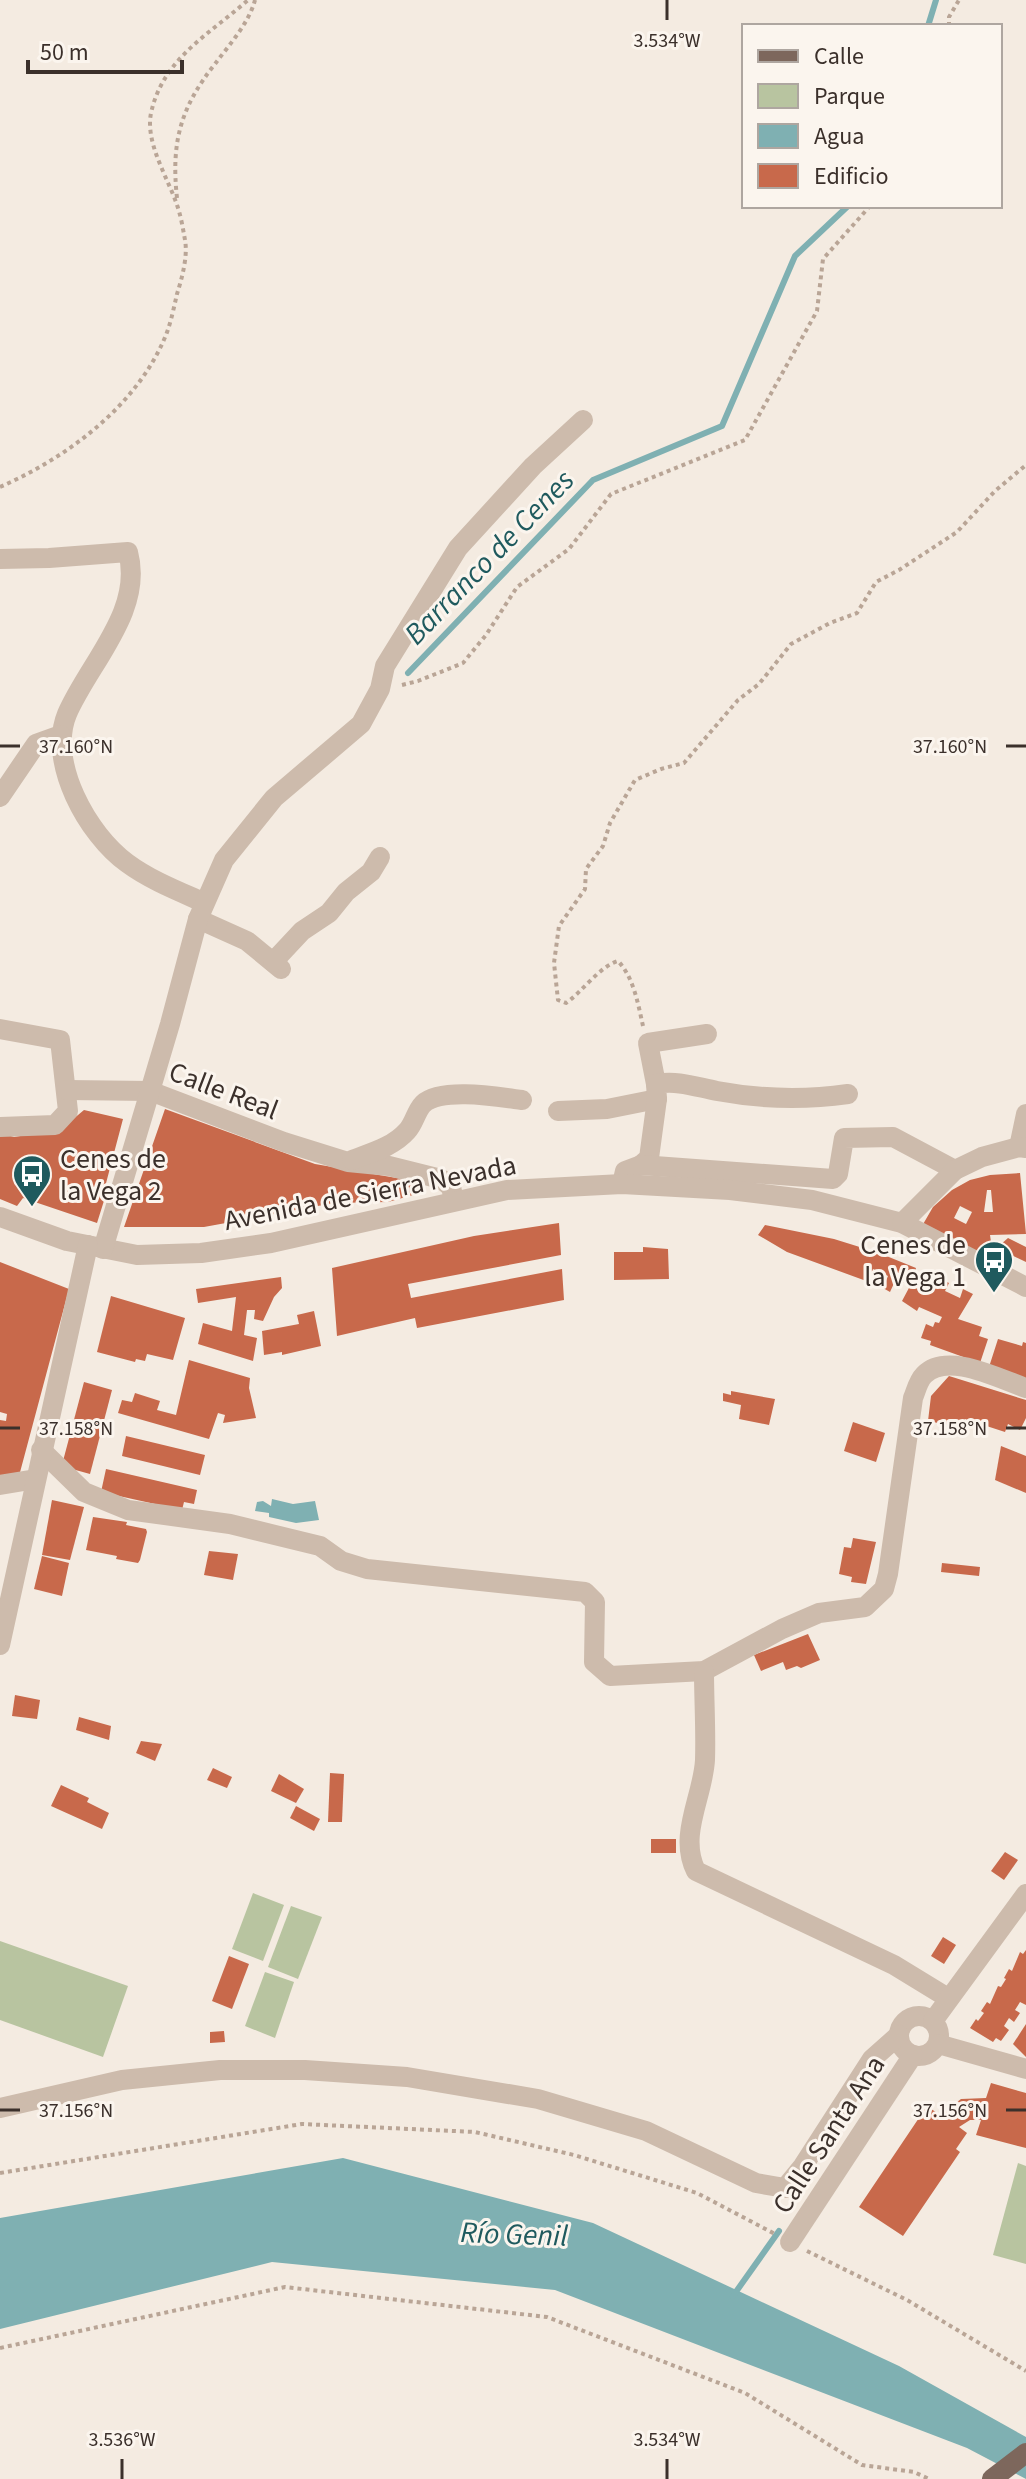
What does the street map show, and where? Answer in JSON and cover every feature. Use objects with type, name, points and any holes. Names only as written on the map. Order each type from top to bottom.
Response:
[{"type":"main road","points":[[992,2479],[1026,2453]]},
{"type":"street","points":[[0,1645],[41,1450],[95,1247],[150,1091],[201,911],[224,860],[274,798],[361,724],[380,689],[385,666],[458,548],[533,466],[583,420]]},
{"type":"street","points":[[0,559],[128,552],[132,566],[126,604],[68,713],[61,735],[64,761],[77,802],[98,834],[126,862],[247,941],[277,966],[302,931],[329,913],[346,892],[371,872],[380,857]]},
{"type":"street","points":[[0,797],[36,744],[61,735]]},
{"type":"street","points":[[0,1029],[60,1040],[68,1111],[55,1125],[0,1127]]},
{"type":"street","points":[[622,1184],[625,1171],[649,1158],[656,1092],[648,1043],[707,1034]]},
{"type":"street","points":[[558,1111],[607,1109],[656,1092],[672,1081],[718,1091],[770,1097],[848,1094]]},
{"type":"street","name":"Calle Real","points":[[67,1090],[150,1091],[284,1142],[348,1162],[389,1166],[441,1179],[451,1187],[454,1200]]},
{"type":"street","points":[[348,1162],[388,1146],[408,1131],[423,1104],[438,1097],[481,1095],[522,1100]]},
{"type":"street","points":[[902,1223],[955,1170],[982,1157],[1023,1148],[1026,1114]]},
{"type":"street","points":[[641,1165],[833,1179],[838,1174],[844,1138],[893,1137],[955,1170]]},
{"type":"street","name":"Avenida de Sierra Nevada","points":[[0,1217],[67,1241],[137,1255],[201,1253],[271,1243],[507,1190],[622,1184],[730,1190],[812,1200],[902,1223],[1026,1287]]},
{"type":"street","points":[[41,1450],[84,1492],[128,1510],[230,1524],[320,1546],[341,1561],[367,1569],[585,1592],[595,1602],[594,1662],[610,1676],[704,1671],[819,1613],[865,1607],[884,1589],[913,1398],[921,1377],[936,1366],[957,1364],[1026,1388]]},
{"type":"street","points":[[0,1485],[36,1479]]},
{"type":"street","points":[[704,1671],[705,1763],[688,1840],[689,1858],[696,1871],[894,1965],[948,1998]]},
{"type":"street","points":[[1026,1894],[933,2021],[938,2027],[938,2044],[1026,2069]]},
{"type":"street","name":"Calle Santa Ana","points":[[933,2021],[920,2016],[910,2018],[902,2025],[899,2035],[901,2045],[913,2055],[928,2055],[938,2044]]},
{"type":"street","points":[[0,2108],[122,2080],[220,2070],[305,2070],[407,2077],[538,2099],[646,2131],[756,2183],[785,2188],[803,2166],[872,2059],[899,2035]]},
{"type":"street","name":"Calle Santa Ana","points":[[790,2242],[913,2055]]},
{"type":"path","points":[[177,205],[156,158],[151,114],[165,76],[191,45],[248,0]]},
{"type":"path","points":[[0,487],[61,455],[108,418],[147,370],[166,334],[181,281],[186,245],[177,205],[174,144],[186,111],[207,73],[233,40],[255,0]]},
{"type":"path","points":[[949,24],[949,17],[959,0]]},
{"type":"path","points":[[380,689],[418,681],[463,663],[486,635],[517,587],[569,549],[611,494],[745,440],[817,311],[823,259],[868,208]]},
{"type":"path","points":[[675,1038],[643,1026],[637,996],[624,967],[618,961],[609,963],[603,972],[587,981],[579,993],[566,1003],[558,1000],[554,963],[559,926],[585,889],[586,869],[603,846],[610,823],[635,780],[684,763],[738,700],[759,684],[791,644],[830,623],[857,613],[876,582],[957,532],[995,491],[1026,465]]},
{"type":"path","points":[[0,2173],[302,2124],[475,2132],[574,2155],[697,2193],[907,2300],[1026,2371]]},
{"type":"path","points":[[0,2348],[285,2287],[547,2317],[745,2393],[862,2465],[914,2472],[929,2479]]},
{"type":"green space","points":[[253,1893],[284,1905],[263,1961],[232,1949]]},
{"type":"green space","points":[[291,1906],[322,1917],[298,1979],[268,1967]]},
{"type":"green space","points":[[0,1941],[128,1986],[103,2057],[0,2020]]},
{"type":"green space","points":[[265,1972],[294,1982],[275,2038],[245,2026]]},
{"type":"green space","points":[[1018,2163],[1026,2166],[1026,2264],[993,2255]]},
{"type":"water","points":[[272,1499],[293,1504],[315,1501],[319,1520],[296,1523],[255,1511],[257,1502],[263,1501],[271,1506]]},
{"type":"water","name":"Río Genil","points":[[343,2158],[593,2223],[899,2366],[1026,2437],[1026,2479],[967,2448],[555,2290],[272,2262],[0,2329],[0,2218]]},
{"type":"building","points":[[165,1109],[315,1164],[420,1182],[420,1193],[388,1202],[334,1203],[204,1227],[124,1227]]},
{"type":"building","points":[[84,1110],[123,1119],[97,1223],[23,1198],[17,1206],[0,1199],[0,1133],[14,1137],[46,1132],[72,1120]]},
{"type":"building","points":[[1020,1173],[1026,1234],[990,1235],[991,1242],[1000,1245],[1008,1238],[1026,1247],[1026,1262],[999,1249],[994,1261],[922,1226],[933,1207],[952,1190],[970,1180]],"holes":[[[987,1190],[991,1190],[993,1212],[984,1212]],[[960,1206],[972,1212],[966,1224],[954,1218]]]},
{"type":"building","points":[[559,1223],[561,1255],[408,1284],[411,1298],[562,1269],[564,1300],[417,1328],[415,1318],[337,1336],[332,1268],[474,1236]]},
{"type":"building","points":[[765,1225],[834,1239],[879,1253],[916,1268],[914,1276],[937,1287],[941,1279],[949,1283],[945,1291],[960,1298],[963,1289],[973,1294],[958,1319],[982,1327],[979,1336],[988,1339],[980,1363],[930,1345],[931,1341],[921,1338],[926,1324],[933,1327],[942,1317],[919,1307],[917,1311],[902,1301],[910,1286],[896,1279],[890,1292],[883,1288],[888,1276],[873,1269],[869,1282],[787,1252],[758,1235]]},
{"type":"building","points":[[643,1247],[668,1249],[669,1279],[614,1280],[614,1252],[643,1252]]},
{"type":"building","points":[[0,1262],[69,1289],[19,1476],[0,1479],[0,1420],[6,1421],[7,1414],[0,1412]]},
{"type":"building","points":[[281,1277],[282,1288],[274,1297],[263,1321],[254,1319],[255,1310],[247,1310],[244,1335],[257,1338],[253,1361],[198,1344],[203,1323],[232,1331],[236,1297],[198,1303],[196,1289]]},
{"type":"building","points":[[111,1296],[185,1318],[173,1360],[147,1354],[145,1361],[136,1359],[135,1362],[97,1352]]},
{"type":"building","points":[[314,1311],[321,1346],[282,1355],[282,1352],[264,1355],[262,1331],[299,1324],[297,1315]]},
{"type":"building","points":[[998,1339],[1022,1346],[1023,1342],[1026,1343],[1026,1386],[989,1367]]},
{"type":"building","points":[[189,1360],[250,1378],[249,1388],[256,1418],[223,1423],[225,1415],[218,1413],[209,1439],[118,1413],[122,1400],[132,1402],[135,1393],[160,1401],[157,1410],[176,1415]]},
{"type":"building","points":[[949,1376],[1026,1400],[1026,1418],[1020,1430],[1008,1424],[1005,1432],[965,1419],[964,1428],[928,1421],[931,1396]]},
{"type":"building","points":[[84,1382],[112,1390],[90,1474],[72,1469],[63,1461]]},
{"type":"building","points":[[731,1391],[775,1399],[769,1425],[739,1419],[741,1405],[723,1401],[723,1393],[731,1395]]},
{"type":"building","points":[[853,1422],[885,1433],[876,1462],[844,1451]]},
{"type":"building","points":[[126,1436],[205,1455],[200,1475],[122,1456]]},
{"type":"building","points":[[1001,1446],[1026,1456],[1026,1493],[995,1480]]},
{"type":"building","points":[[106,1469],[197,1490],[194,1504],[184,1502],[182,1510],[101,1492]]},
{"type":"building","points":[[52,1500],[84,1507],[70,1560],[42,1555]]},
{"type":"building","points":[[93,1517],[127,1522],[126,1525],[146,1529],[138,1563],[86,1550]]},
{"type":"building","points":[[853,1538],[876,1542],[866,1584],[851,1582],[852,1577],[839,1574],[844,1547],[851,1548]]},
{"type":"building","points":[[209,1551],[238,1554],[233,1580],[204,1575]]},
{"type":"building","points":[[42,1556],[69,1563],[62,1596],[34,1589]]},
{"type":"building","points":[[942,1563],[980,1567],[979,1576],[941,1572]]},
{"type":"building","points":[[808,1634],[820,1660],[786,1670],[783,1662],[761,1671],[754,1655]]},
{"type":"building","points":[[15,1695],[40,1700],[37,1719],[12,1716]]},
{"type":"building","points":[[79,1717],[111,1726],[109,1740],[76,1730]]},
{"type":"building","points":[[141,1741],[162,1744],[155,1761],[136,1753]]},
{"type":"building","points":[[213,1768],[232,1777],[227,1788],[207,1780]]},
{"type":"building","points":[[330,1773],[344,1774],[342,1822],[328,1822]]},
{"type":"building","points":[[279,1774],[304,1789],[296,1803],[271,1791]]},
{"type":"building","points":[[61,1785],[89,1798],[87,1802],[109,1813],[102,1829],[51,1806]]},
{"type":"building","points":[[296,1806],[320,1819],[314,1831],[290,1818]]},
{"type":"building","points":[[651,1839],[676,1839],[676,1853],[651,1853]]},
{"type":"building","points":[[1005,1852],[1018,1860],[1004,1880],[991,1871]]},
{"type":"building","points":[[943,1937],[956,1945],[944,1964],[931,1956]]},
{"type":"building","points":[[1026,1950],[1026,2005],[1020,2002],[1015,2010],[1020,2013],[1014,2022],[1009,2018],[1004,2026],[1009,2030],[1001,2041],[996,2038],[993,2042],[970,2028],[984,2013],[981,2011],[987,2002],[990,2004],[1009,1969],[1012,1971],[1020,1952],[1023,1954]]},
{"type":"building","points":[[229,1956],[249,1964],[232,2009],[212,2001]]},
{"type":"building","points":[[1026,2024],[1026,2057],[1013,2044]]},
{"type":"building","points":[[224,2031],[225,2042],[210,2043],[210,2032]]},
{"type":"building","points":[[991,2083],[1026,2093],[1026,2148],[976,2135],[981,2120],[970,2120],[959,2127],[967,2133],[956,2149],[960,2152],[903,2236],[859,2207],[927,2106],[940,2115],[961,2099],[986,2098]]},
{"type":"waterway","name":"Barranco de Cenes","points":[[929,24],[936,0]]},
{"type":"waterway","name":"Barranco de Cenes","points":[[408,673],[593,480],[722,426],[795,256],[846,208]]},
{"type":"waterway","points":[[733,2296],[779,2231]]},
{"type":"place","name":"Cenes de la Vega 2","points":[[32,1208]]},
{"type":"place","name":"Cenes de la Vega 1","points":[[994,1294]]}]
